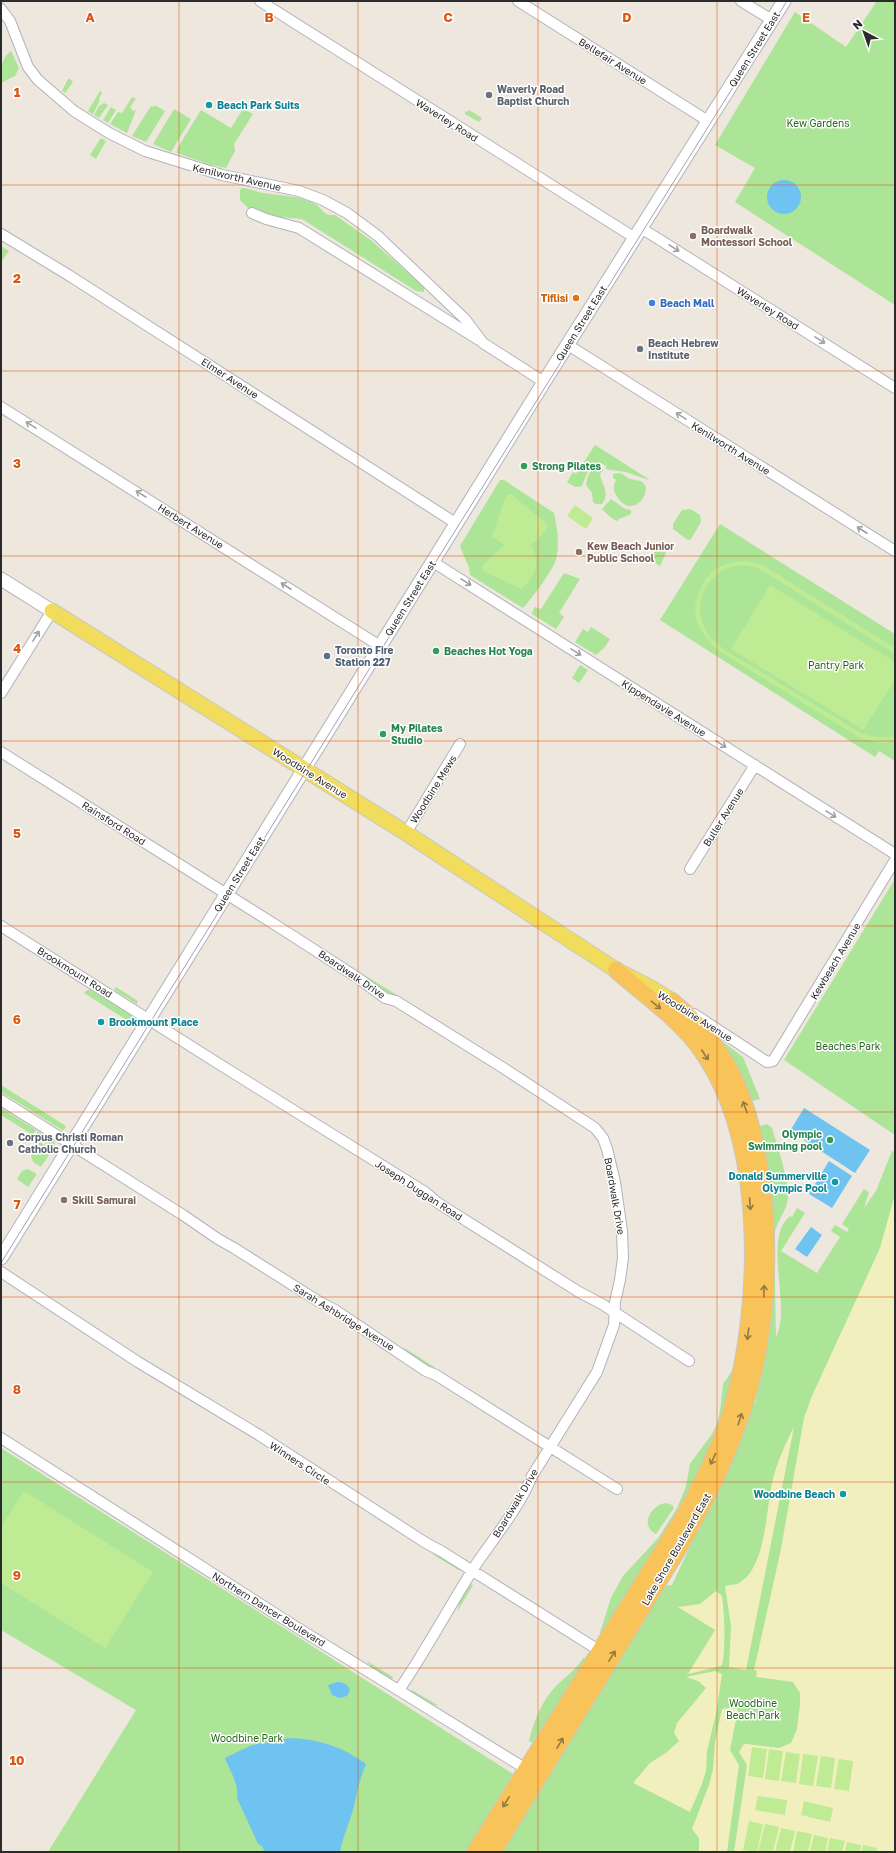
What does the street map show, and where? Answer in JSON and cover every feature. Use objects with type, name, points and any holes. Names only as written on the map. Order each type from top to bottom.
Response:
[{"type":"highway","name":"Woodbine Avenue","points":[[616,970],[680,1024]]},
{"type":"highway","name":"Lake Shore Boulevard East","points":[[475,1852],[533,1773],[612,1656],[708,1498],[735,1435],[754,1371],[760,1341],[764,1308],[766,1239],[757,1154],[748,1116],[739,1090],[723,1059],[712,1041],[685,1012],[672,1001]]},
{"type":"highway","name":"Lake Shore Boulevard East","points":[[493,1852],[533,1773],[600,1652],[684,1516],[700,1486],[716,1452],[731,1410],[739,1380],[747,1339],[751,1304],[752,1239],[749,1195],[742,1150],[734,1118],[725,1092],[702,1050],[680,1024]]},
{"type":"main road","name":"Queen Street East","points":[[1,1258],[544,382],[784,1]]},
{"type":"main road","name":"Woodbine Avenue","points":[[1,579],[406,833],[616,970],[651,988],[672,1001]]},
{"type":"street","name":"Waverley Road","points":[[260,1],[638,233],[895,388]]},
{"type":"street","name":"Bellefair Avenue","points":[[518,1],[708,121]]},
{"type":"street","points":[[741,1],[772,20]]},
{"type":"street","name":"Kenilworth Avenue","points":[[1,10],[10,21],[24,61],[30,70],[38,80],[74,111],[109,133],[145,151],[222,175],[299,191],[323,200],[347,213],[378,236],[465,319],[483,342]]},
{"type":"street","name":"Kenilworth Avenue","points":[[252,213],[266,219],[299,228],[483,342],[544,382]]},
{"type":"street","name":"Elmer Avenue","points":[[1,234],[82,283],[457,524]]},
{"type":"street","name":"Kenilworth Avenue","points":[[568,345],[895,551]]},
{"type":"street","name":"Herbert Avenue","points":[[1,407],[380,646]]},
{"type":"street","name":"Kippendavie Avenue","points":[[433,562],[895,854]]},
{"type":"street","points":[[1,693],[52,611]]},
{"type":"street","name":"Woodbine Mews","points":[[406,833],[460,744]]},
{"type":"street","name":"Rainsford Road","points":[[1,752],[227,894]]},
{"type":"street","name":"Buller Avenue","points":[[690,869],[755,765]]},
{"type":"street","name":"Kewbeach Avenue","points":[[774,1061],[895,860]]},
{"type":"street","name":"Boardwalk Drive","points":[[227,894],[358,978],[385,998],[396,1001],[505,1069],[595,1128],[603,1138],[615,1182],[622,1231],[623,1258],[614,1313],[614,1325],[597,1372],[438,1630],[399,1690]]},
{"type":"street","name":"Brookmount Road","points":[[1,926],[149,1019]]},
{"type":"street","name":"Woodbine Avenue","points":[[672,1001],[767,1062],[774,1061]]},
{"type":"street","name":"Joseph Duggan Road","points":[[149,1019],[425,1192],[438,1203],[689,1361]]},
{"type":"street","name":"Sarah Ashbridge Avenue","points":[[1,1100],[183,1215],[218,1239],[335,1310],[419,1367],[436,1375],[618,1490]]},
{"type":"street","name":"Winners Circle","points":[[1,1272],[138,1362],[259,1435],[419,1539],[473,1571],[600,1652]]},
{"type":"street","name":"Northern Dancer Boulevard","points":[[1,1438],[190,1560],[533,1773]]},
{"type":"green space","name":"Kew Gardens","points":[[877,1],[895,1],[895,305],[735,202],[755,168],[715,145],[795,12],[846,47]]},
{"type":"green space","points":[[11,51],[19,68],[15,76],[1,83],[1,69],[3,61],[7,54]]},
{"type":"green space","points":[[68,79],[73,82],[65,93],[62,91]]},
{"type":"green space","points":[[100,91],[102,92],[99,99],[100,100],[93,114],[88,111]]},
{"type":"green space","points":[[132,97],[136,99],[130,107],[133,111],[136,110],[127,133],[110,124],[118,112],[122,113]]},
{"type":"green space","points":[[104,103],[108,105],[99,118],[94,115],[99,106]]},
{"type":"green space","points":[[155,105],[165,111],[146,142],[132,136],[151,106],[154,107]]},
{"type":"green space","points":[[111,107],[116,110],[108,123],[103,120]]},
{"type":"green space","points":[[174,109],[191,119],[171,152],[153,144]]},
{"type":"green space","points":[[243,109],[253,114],[234,144],[235,151],[226,168],[211,165],[177,153],[177,149],[201,110],[231,128]]},
{"type":"green space","points":[[469,110],[482,118],[479,122],[465,114],[465,111],[467,112]]},
{"type":"green space","points":[[101,138],[106,141],[96,159],[90,155]]},
{"type":"green space","points":[[242,188],[303,199],[315,204],[325,213],[335,215],[372,241],[424,287],[424,292],[416,291],[302,219],[271,216],[249,209],[240,200],[240,190]]},
{"type":"green space","points":[[1,246],[9,251],[1,262]]},
{"type":"green space","points":[[595,445],[650,480],[625,472],[606,469],[606,466],[597,464],[590,468],[582,486],[575,487],[567,482],[573,472],[576,474]]},
{"type":"green space","points":[[600,466],[603,470],[600,474],[606,495],[602,504],[596,504],[593,502],[592,493],[586,485],[590,472],[594,468]]},
{"type":"green space","points":[[619,473],[630,479],[641,481],[645,486],[646,491],[640,502],[629,506],[622,503],[616,495],[614,486],[616,480],[613,478],[613,474]]},
{"type":"green space","points":[[500,480],[504,480],[554,513],[556,524],[558,547],[556,559],[542,584],[523,608],[470,575],[469,568],[460,546]]},
{"type":"green space","points":[[511,494],[548,525],[543,534],[531,545],[536,557],[535,569],[530,579],[521,589],[483,571],[482,566],[504,545],[492,536],[506,496]]},
{"type":"green space","points":[[611,499],[625,509],[631,510],[631,514],[617,521],[610,517],[602,509]]},
{"type":"green space","points":[[575,505],[593,518],[586,529],[567,516]]},
{"type":"green space","points":[[690,509],[700,515],[701,522],[691,539],[688,540],[673,529],[673,524],[682,510]]},
{"type":"green space","name":"Pantry Park","points":[[720,524],[895,634],[895,761],[879,751],[875,757],[660,620]]},
{"type":"green space","points":[[657,547],[666,553],[660,566],[652,561],[652,556]]},
{"type":"green space","points":[[746,561],[761,564],[895,648],[895,654],[760,569],[743,565],[736,565],[723,570],[715,576],[704,592],[700,611],[702,621],[706,630],[714,641],[725,650],[861,733],[878,737],[895,736],[895,741],[881,743],[860,738],[716,649],[708,640],[700,628],[696,617],[696,601],[701,587],[710,574],[719,567],[730,563]]},
{"type":"green space","points":[[564,573],[580,579],[559,613],[564,617],[556,629],[532,614],[534,607],[541,609]]},
{"type":"green space","points":[[770,585],[895,662],[895,680],[863,730],[731,649]]},
{"type":"green space","points":[[591,627],[610,639],[605,647],[596,655],[575,642],[583,629],[588,632]]},
{"type":"green space","points":[[580,665],[588,670],[579,683],[572,678]]},
{"type":"green space","name":"Beaches Park","points":[[895,879],[895,1135],[784,1060]]},
{"type":"green space","points":[[366,976],[397,995],[380,989]]},
{"type":"green space","points":[[116,987],[138,1001],[137,1004],[114,990]]},
{"type":"green space","points":[[89,989],[134,1018],[130,1022],[84,993]]},
{"type":"green space","points":[[718,1038],[743,1057],[760,1099],[753,1101]]},
{"type":"green space","points":[[1,1085],[66,1126],[64,1130],[1,1092]]},
{"type":"green space","points":[[1,1108],[36,1130],[33,1135],[1,1115]]},
{"type":"green space","name":"Woodbine Beach Park","points":[[767,1124],[772,1128],[780,1155],[786,1177],[788,1196],[786,1207],[776,1227],[774,1235],[776,1337],[780,1324],[781,1308],[777,1256],[778,1240],[782,1227],[790,1216],[792,1217],[797,1208],[805,1213],[781,1251],[817,1273],[840,1237],[831,1231],[835,1225],[847,1232],[849,1229],[842,1224],[864,1189],[869,1192],[864,1208],[876,1191],[892,1151],[895,1152],[895,1852],[499,1852],[661,1586],[672,1585],[702,1521],[751,1402],[755,1404],[762,1371],[759,1370],[763,1150],[760,1126]]},
{"type":"green space","points":[[38,1131],[54,1141],[55,1144],[53,1148],[35,1136]]},
{"type":"green space","points":[[34,1138],[52,1150],[41,1167],[33,1162],[31,1156],[38,1145],[32,1141]]},
{"type":"green space","points":[[28,1169],[37,1174],[28,1187],[17,1179],[22,1171]]},
{"type":"green space","points":[[403,1347],[436,1368],[426,1365],[418,1360]]},
{"type":"green space","points":[[732,1371],[734,1372],[715,1431],[691,1489],[650,1560],[601,1633],[600,1632],[611,1598],[623,1576],[659,1537],[677,1508],[686,1486],[690,1464],[712,1434],[717,1424],[723,1384]]},
{"type":"green space","name":"Woodbine Park","points":[[1,1448],[513,1774],[466,1852],[48,1852],[136,1710],[1,1630]]},
{"type":"green space","points":[[24,1491],[153,1572],[105,1648],[1,1583],[1,1527]]},
{"type":"green space","points":[[666,1503],[672,1505],[674,1508],[656,1534],[648,1526],[649,1516],[656,1507]]},
{"type":"green space","points":[[432,1554],[448,1560],[460,1571]]},
{"type":"green space","points":[[471,1584],[473,1585],[457,1612],[460,1601]]},
{"type":"green space","points":[[584,1657],[584,1663],[532,1743],[529,1741],[531,1733],[536,1718],[547,1697]]},
{"type":"green space","points":[[367,1661],[393,1677],[392,1679],[372,1668]]},
{"type":"green space","points":[[412,1690],[439,1706],[420,1699],[411,1692]]},
{"type":"green space","points":[[752,1747],[767,1749],[763,1778],[748,1776]]},
{"type":"green space","points":[[769,1749],[783,1751],[779,1781],[765,1779]]},
{"type":"green space","points":[[786,1752],[800,1754],[796,1783],[781,1781]]},
{"type":"green space","points":[[803,1754],[818,1756],[813,1786],[799,1784]]},
{"type":"green space","points":[[821,1756],[835,1758],[831,1788],[816,1786]]},
{"type":"green space","points":[[839,1759],[853,1761],[849,1791],[834,1789]]},
{"type":"green space","points":[[758,1796],[787,1800],[785,1815],[755,1810]]},
{"type":"green space","points":[[804,1801],[833,1808],[830,1822],[801,1815]]},
{"type":"green space","points":[[749,1821],[763,1824],[757,1852],[743,1850]]},
{"type":"green space","points":[[765,1824],[779,1827],[773,1852],[758,1852]]},
{"type":"green space","points":[[781,1828],[795,1831],[790,1852],[775,1852]]},
{"type":"green space","points":[[797,1831],[812,1834],[808,1852],[793,1852]]},
{"type":"green space","points":[[814,1835],[828,1838],[825,1852],[810,1852]]},
{"type":"green space","points":[[830,1838],[845,1841],[842,1852],[827,1852]]},
{"type":"green space","points":[[847,1842],[861,1845],[860,1852],[845,1852]]},
{"type":"green space","points":[[863,1845],[877,1848],[876,1852],[862,1852]]},
{"type":"sand","name":"Woodbine Beach","points":[[895,1194],[895,1852],[734,1852],[747,1765],[739,1752],[744,1744],[779,1748],[791,1743],[797,1729],[800,1693],[793,1682],[756,1677],[757,1671],[754,1670],[781,1549],[804,1418],[812,1396],[880,1248]]},
{"type":"sand","points":[[794,1427],[746,1670],[729,1667],[731,1626],[725,1586],[737,1584],[747,1577],[754,1567],[763,1539],[776,1469]]},
{"type":"sand","points":[[716,1591],[722,1596],[723,1604],[723,1662],[721,1666],[688,1674],[715,1630],[678,1607],[700,1604]]},
{"type":"sand","points":[[715,1671],[722,1674],[716,1714],[707,1751],[706,1771],[690,1812],[633,1783],[650,1763],[667,1752],[679,1741],[674,1733],[677,1723],[706,1688],[698,1681],[686,1677]]},
{"type":"sand","points":[[722,1709],[738,1709],[730,1750],[739,1765],[727,1852],[699,1852],[699,1838],[692,1829],[709,1785],[713,1769],[715,1742]]},
{"type":"water","points":[[784,180],[790,181],[796,185],[800,191],[800,203],[796,209],[790,213],[784,214],[778,213],[772,209],[768,203],[767,197],[768,191],[772,185],[778,181]]},
{"type":"water","name":"Olympic Swimming pool","points":[[804,1108],[870,1150],[855,1173],[790,1131]]},
{"type":"water","points":[[829,1161],[852,1176],[832,1208],[809,1194]]},
{"type":"water","points":[[811,1227],[822,1235],[807,1257],[795,1249]]},
{"type":"water","points":[[337,1682],[348,1686],[350,1690],[347,1696],[339,1698],[332,1695],[328,1685]]},
{"type":"water","points":[[290,1738],[311,1740],[330,1745],[348,1753],[366,1764],[360,1780],[340,1852],[265,1852],[262,1846],[258,1844],[237,1798],[237,1787],[225,1758],[252,1745]]},
{"type":"tram line","points":[[1,1263],[435,563],[787,1]]},
{"type":"place","name":"Waverly Road Baptist Church","points":[[489,95]]},
{"type":"place","name":"Beach Park Suits","points":[[209,105]]},
{"type":"place","name":"Boardwalk Montessori School","points":[[693,236]]},
{"type":"place","name":"Tiflisi","points":[[576,298]]},
{"type":"place","name":"Beach Mall","points":[[652,303]]},
{"type":"place","name":"Beach Hebrew Institute","points":[[640,349]]},
{"type":"place","name":"Strong Pilates","points":[[524,466]]},
{"type":"place","name":"Kew Beach Junior Public School","points":[[579,552]]},
{"type":"place","name":"Beaches Hot Yoga","points":[[436,651]]},
{"type":"place","name":"Toronto Fire Station 227","points":[[327,656]]},
{"type":"place","name":"My Pilates Studio","points":[[383,734]]},
{"type":"place","name":"Brookmount Place","points":[[101,1022]]},
{"type":"place","name":"Olympic Swimming pool","points":[[830,1140]]},
{"type":"place","name":"Corpus Christi Roman Catholic Church","points":[[10,1143]]},
{"type":"place","name":"Donald Summerville Olympic Pool","points":[[835,1182]]},
{"type":"place","name":"Skill Samurai","points":[[64,1200]]},
{"type":"place","name":"Woodbine Beach","points":[[843,1494]]}]
